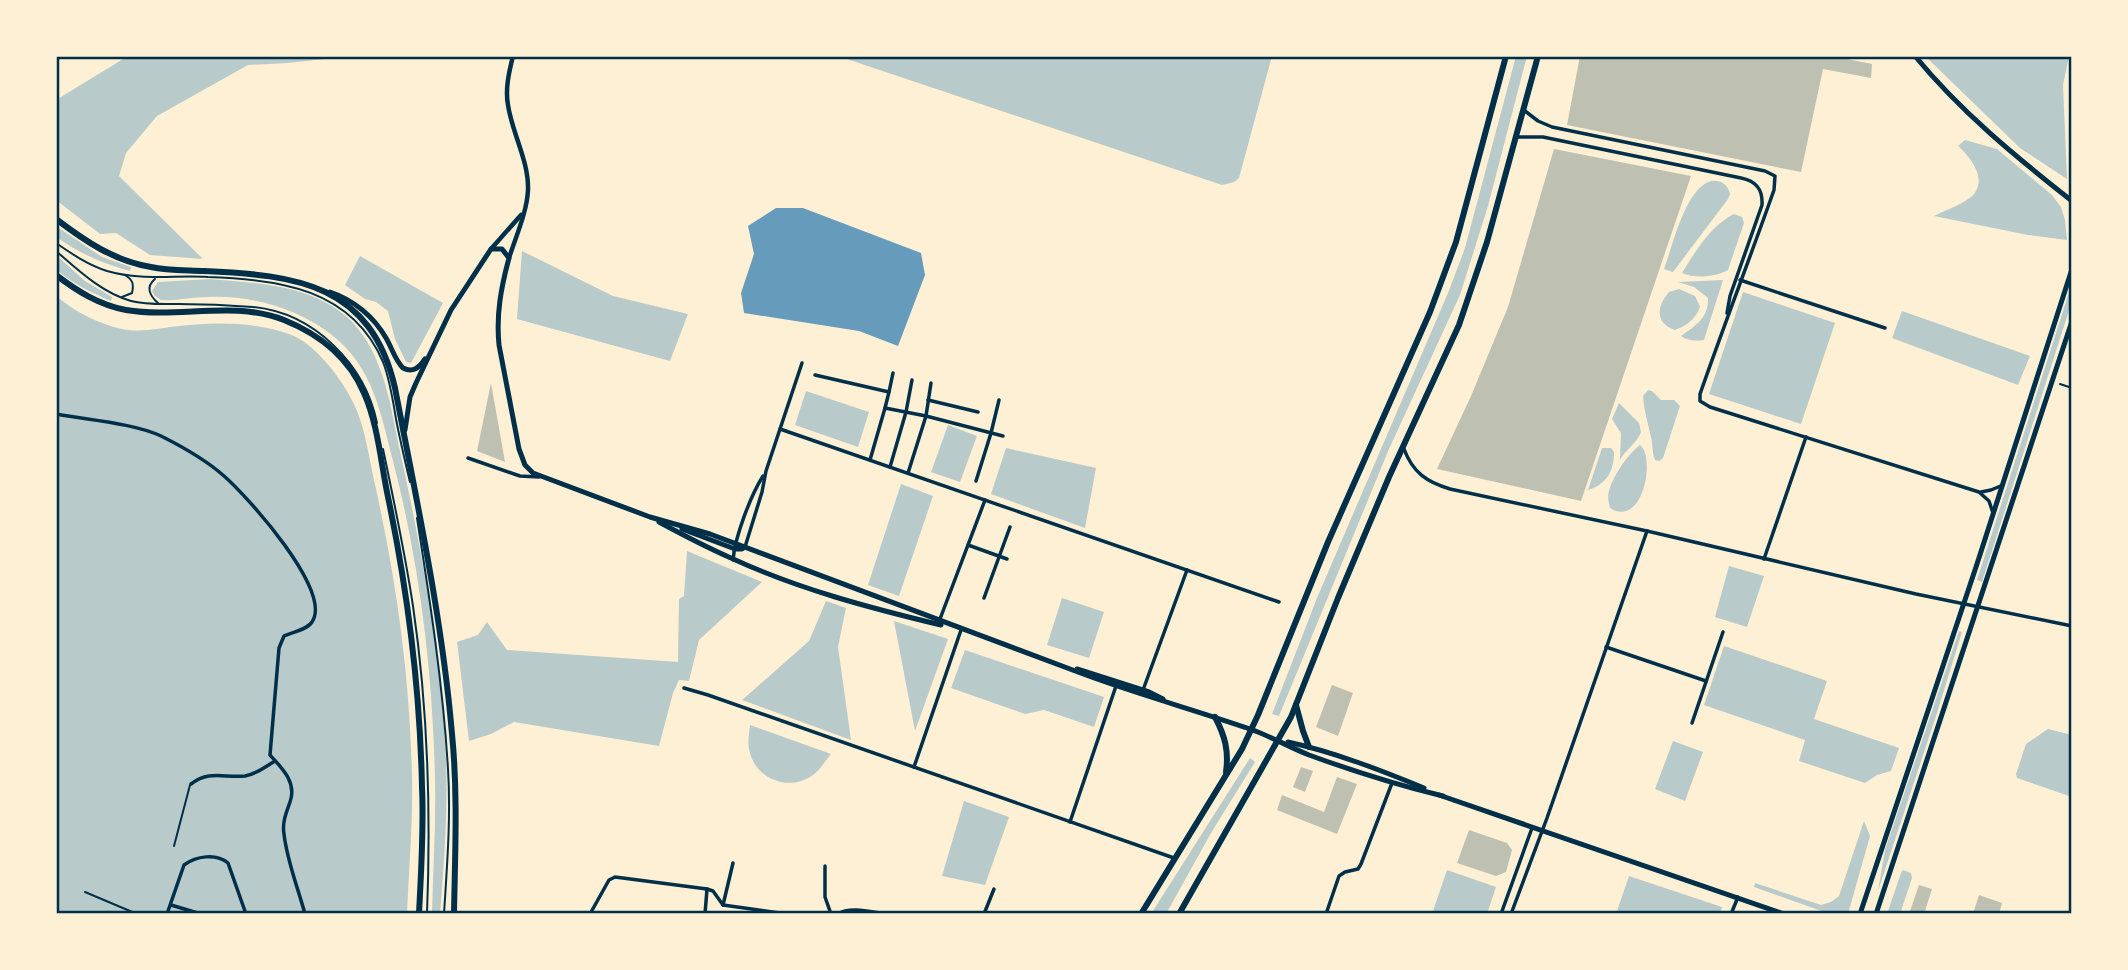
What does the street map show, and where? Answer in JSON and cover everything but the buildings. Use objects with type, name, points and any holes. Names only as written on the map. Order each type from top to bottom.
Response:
[{"type":"main road","points":[[1141,914],[1225,777],[1251,729],[1328,542],[1430,312],[1456,242],[1506,56]]},
{"type":"main road","points":[[1179,914],[1279,740],[1296,705],[1338,598],[1459,326],[1474,283],[1538,56]]},
{"type":"main road","points":[[1909,56],[1922,64]]},
{"type":"main road","points":[[1915,56],[1995,138],[2072,201]]},
{"type":"main road","points":[[56,219],[105,253],[133,263],[162,269],[277,277],[348,300],[369,316],[381,330],[403,368],[408,371],[419,367],[437,342]]},
{"type":"main road","points":[[406,443],[405,424],[410,397],[451,310],[491,249],[502,249],[509,258],[499,298],[499,345],[522,459],[528,470],[539,477],[742,549],[745,547],[1116,686],[1251,729],[1306,754],[1392,783],[1443,796]]},
{"type":"main road","points":[[1860,914],[2072,269]]},
{"type":"main road","points":[[56,275],[88,297],[125,310],[250,312],[281,319],[327,344],[347,365],[364,393],[399,551],[416,671],[423,799],[419,914]]},
{"type":"main road","points":[[326,291],[358,314],[382,348],[391,370],[417,496],[438,607],[452,733],[456,791],[454,914]]},
{"type":"main road","points":[[1876,914],[2072,321]]},
{"type":"main road","points":[[650,517],[733,560],[788,581],[841,599],[961,630]]},
{"type":"main road","points":[[788,581],[787,572],[794,565]]},
{"type":"main road","points":[[1060,665],[1143,690],[1174,704]]},
{"type":"main road","points":[[1296,705],[1309,747]]},
{"type":"main road","points":[[1215,717],[1227,748],[1225,777]]},
{"type":"main road","points":[[1279,740],[1309,747],[1394,776],[1532,828],[1784,914]]},
{"type":"street","points":[[509,258],[528,188],[507,103],[513,56]]},
{"type":"street","points":[[1523,110],[1544,124],[1573,132],[1765,171],[1775,176],[1774,190],[1726,319],[1700,394],[1700,401],[1710,407],[1979,492],[1989,501],[1993,514]]},
{"type":"street","points":[[1570,142],[1573,132]]},
{"type":"street","points":[[1516,137],[1537,136],[1570,142],[1755,183],[1759,187],[1762,205],[1736,279],[1726,319]]},
{"type":"street","points":[[491,249],[523,212]]},
{"type":"street","points":[[1736,279],[1885,328]]},
{"type":"street","points":[[745,547],[766,471],[802,363]]},
{"type":"street","points":[[870,460],[893,373]]},
{"type":"street","points":[[815,375],[889,392]]},
{"type":"street","points":[[890,467],[912,380]]},
{"type":"street","points":[[908,473],[926,416],[931,383]]},
{"type":"street","points":[[929,400],[978,411]]},
{"type":"street","points":[[976,481],[992,433],[999,400]]},
{"type":"street","points":[[885,408],[1003,436]]},
{"type":"street","points":[[56,414],[158,435],[209,464],[263,517],[285,545],[311,591],[314,619],[310,625],[284,636],[279,648],[270,747],[270,755],[292,785],[292,799],[284,817],[283,833],[305,914]]},
{"type":"street","points":[[780,429],[1279,602]]},
{"type":"street","points":[[1765,559],[1806,438]]},
{"type":"street","points":[[1403,448],[1418,474],[1432,484],[1450,489],[2072,626]]},
{"type":"street","points":[[468,458],[520,476],[539,477]]},
{"type":"street","points":[[733,560],[754,490],[766,471]]},
{"type":"street","points":[[1979,492],[2003,485]]},
{"type":"street","points":[[940,621],[985,500]]},
{"type":"street","points":[[984,598],[1010,527]]},
{"type":"street","points":[[1511,914],[1647,531]]},
{"type":"street","points":[[968,545],[1007,559]]},
{"type":"street","points":[[1143,690],[1187,570]]},
{"type":"street","points":[[914,767],[961,630]]},
{"type":"street","points":[[1692,723],[1723,632]]},
{"type":"street","points":[[1606,647],[1706,681]]},
{"type":"street","points":[[1069,822],[1116,686]]},
{"type":"street","points":[[684,688],[1175,858]]},
{"type":"street","points":[[191,784],[201,776],[243,776],[256,773],[275,761]]},
{"type":"street","points":[[1326,914],[1339,876],[1360,867],[1392,783]]},
{"type":"street","points":[[1501,914],[1532,828]]},
{"type":"street","points":[[167,914],[184,865],[191,860],[213,856],[223,858],[228,863],[246,914]]},
{"type":"street","points":[[723,905],[733,863]]},
{"type":"street","points":[[825,866],[825,897],[831,914]]},
{"type":"street","points":[[1515,874],[1524,877]]},
{"type":"street","points":[[590,914],[609,880],[615,877],[707,889],[713,891],[723,905],[787,914]]},
{"type":"street","points":[[705,914],[707,889]]},
{"type":"street","points":[[984,914],[994,889]]},
{"type":"street","points":[[1731,914],[1738,897]]},
{"type":"street","points":[[171,905],[201,914]]},
{"type":"street","points":[[837,914],[850,910],[887,914]]},
{"type":"lane","points":[[56,243],[94,266],[125,274],[160,278],[217,277],[302,289],[341,308],[368,336],[383,364],[414,498],[439,670],[449,771],[444,914]]},
{"type":"lane","points":[[56,251],[86,276],[121,298],[159,304],[255,307],[281,313],[302,323],[333,345],[346,357],[368,393],[374,408],[401,538],[421,672],[429,794],[426,914]]},
{"type":"lane","points":[[121,298],[132,293],[134,285],[125,274]]},
{"type":"lane","points":[[159,304],[149,291],[153,280],[160,278]]},
{"type":"lane","points":[[174,846],[191,784]]},
{"type":"lane","points":[[85,892],[137,914]]},
{"type":"path","points":[[2059,383],[2072,388]]},
{"type":"shaded area","points":[[128,56],[352,56],[248,65],[157,116],[126,153],[119,176],[203,259],[150,255],[116,233],[100,234],[56,200],[56,100]]},
{"type":"shaded area","points":[[838,56],[1272,56],[1239,178],[1222,185]]},
{"type":"shaded area","points":[[1516,56],[1527,56],[1488,206],[1460,295],[1389,449],[1279,716],[1272,714],[1317,598],[1465,248]]},
{"type":"shaded area","points":[[1925,56],[2069,56],[2063,85],[2067,179],[2020,148]]},
{"type":"shaded area","points":[[1965,140],[1997,149],[2052,195],[2061,207],[2067,240],[1934,216],[1967,200],[1978,188],[1978,174],[1958,146]]},
{"type":"shaded area","points":[[1711,181],[1725,185],[1730,194],[1728,199],[1673,272],[1664,269],[1687,206],[1702,186]]},
{"type":"shaded area","points":[[1734,214],[1742,217],[1744,223],[1728,270],[1705,276],[1682,273],[1711,232]]},
{"type":"shaded area","points":[[56,226],[102,257],[131,267],[130,271],[110,265],[65,243],[56,237]]},
{"type":"shaded area","points":[[522,251],[613,296],[688,314],[670,361],[517,319]]},
{"type":"shaded area","points":[[56,255],[85,281],[112,297],[111,301],[82,287],[56,269]]},
{"type":"shaded area","points":[[360,256],[443,303],[411,363],[406,362],[395,339],[388,311],[345,285]]},
{"type":"shaded area","points":[[210,279],[279,287],[328,303],[359,329],[372,350],[382,375],[417,531],[440,684],[446,779],[440,914],[432,914],[434,741],[418,580],[402,500],[373,392],[346,348],[332,335],[304,317],[273,305],[241,298],[161,300],[152,291],[158,282]]},
{"type":"shaded area","points":[[1723,280],[1704,340],[1681,336],[1704,316],[1708,298],[1694,287],[1678,282]]},
{"type":"shaded area","points":[[2072,283],[2072,301],[1982,582],[1977,580]]},
{"type":"shaded area","points":[[1679,289],[1695,296],[1700,307],[1690,322],[1675,330],[1661,319],[1660,308],[1669,292]]},
{"type":"shaded area","points":[[1743,292],[1835,323],[1801,424],[1709,394]]},
{"type":"shaded area","points":[[56,296],[87,316],[122,329],[235,324],[263,327],[289,334],[318,353],[348,393],[364,433],[396,596],[405,668],[412,794],[407,914],[56,914]]},
{"type":"shaded area","points":[[1902,311],[2030,356],[2018,385],[1892,338]]},
{"type":"shaded area","points":[[1648,390],[1661,400],[1674,400],[1680,406],[1663,458],[1659,461],[1654,457],[1644,407],[1643,396]]},
{"type":"shaded area","points":[[806,391],[869,412],[858,447],[795,425]]},
{"type":"shaded area","points":[[1619,403],[1639,423],[1641,432],[1620,460],[1621,433],[1612,419]]},
{"type":"shaded area","points":[[948,425],[977,436],[960,482],[931,472]]},
{"type":"shaded area","points":[[1640,445],[1645,452],[1647,463],[1643,489],[1638,500],[1631,509],[1621,512],[1610,508],[1608,493],[1614,479]]},
{"type":"shaded area","points":[[1006,448],[1096,468],[1085,528],[991,494]]},
{"type":"shaded area","points":[[1602,448],[1611,448],[1614,452],[1611,471],[1605,480],[1588,490]]},
{"type":"shaded area","points":[[901,484],[933,496],[899,596],[868,585]]},
{"type":"shaded area","points":[[687,551],[762,582],[699,640],[689,681],[679,680],[673,693],[659,746],[514,722],[491,734],[469,741],[457,642],[478,635],[487,622],[507,650],[678,662],[679,599],[684,596]]},
{"type":"shaded area","points":[[1729,566],[1764,576],[1747,627],[1715,617]]},
{"type":"shaded area","points":[[1062,598],[1104,612],[1089,658],[1047,645]]},
{"type":"shaded area","points":[[826,601],[846,608],[838,647],[851,740],[742,700],[809,641]]},
{"type":"shaded area","points":[[894,621],[948,639],[915,731]]},
{"type":"shaded area","points":[[1959,631],[1962,632],[1936,716],[1878,891],[1885,850]]},
{"type":"shaded area","points":[[1724,646],[1827,681],[1814,719],[1899,748],[1891,771],[1877,775],[1865,783],[1799,761],[1805,740],[1704,705]]},
{"type":"shaded area","points":[[965,650],[1104,697],[1094,727],[1044,710],[1025,714],[951,688]]},
{"type":"shaded area","points":[[750,725],[831,754],[816,773],[804,780],[785,783],[776,780],[767,776],[754,762],[748,739]]},
{"type":"shaded area","points":[[2048,729],[2072,735],[2072,797],[2017,778],[2026,744]]},
{"type":"shaded area","points":[[1673,741],[1703,752],[1685,801],[1655,789]]},
{"type":"shaded area","points":[[1250,758],[1255,762],[1166,914],[1151,914]]},
{"type":"shaded area","points":[[964,801],[1009,817],[985,885],[942,876]]},
{"type":"shaded area","points":[[1864,821],[1870,836],[1848,914],[1830,914],[1754,887],[1755,883],[1821,905],[1831,902],[1839,896]]},
{"type":"shaded area","points":[[1447,870],[1496,887],[1487,914],[1432,914]]},
{"type":"shaded area","points":[[1903,870],[1911,873],[1912,878],[1900,914],[1887,914],[1901,873]]},
{"type":"shaded area","points":[[1629,876],[1722,907],[1720,914],[1616,914]]},
{"type":"water","points":[[776,208],[803,208],[921,253],[925,275],[898,346],[859,331],[744,313],[741,293],[754,254],[748,226]]}]
